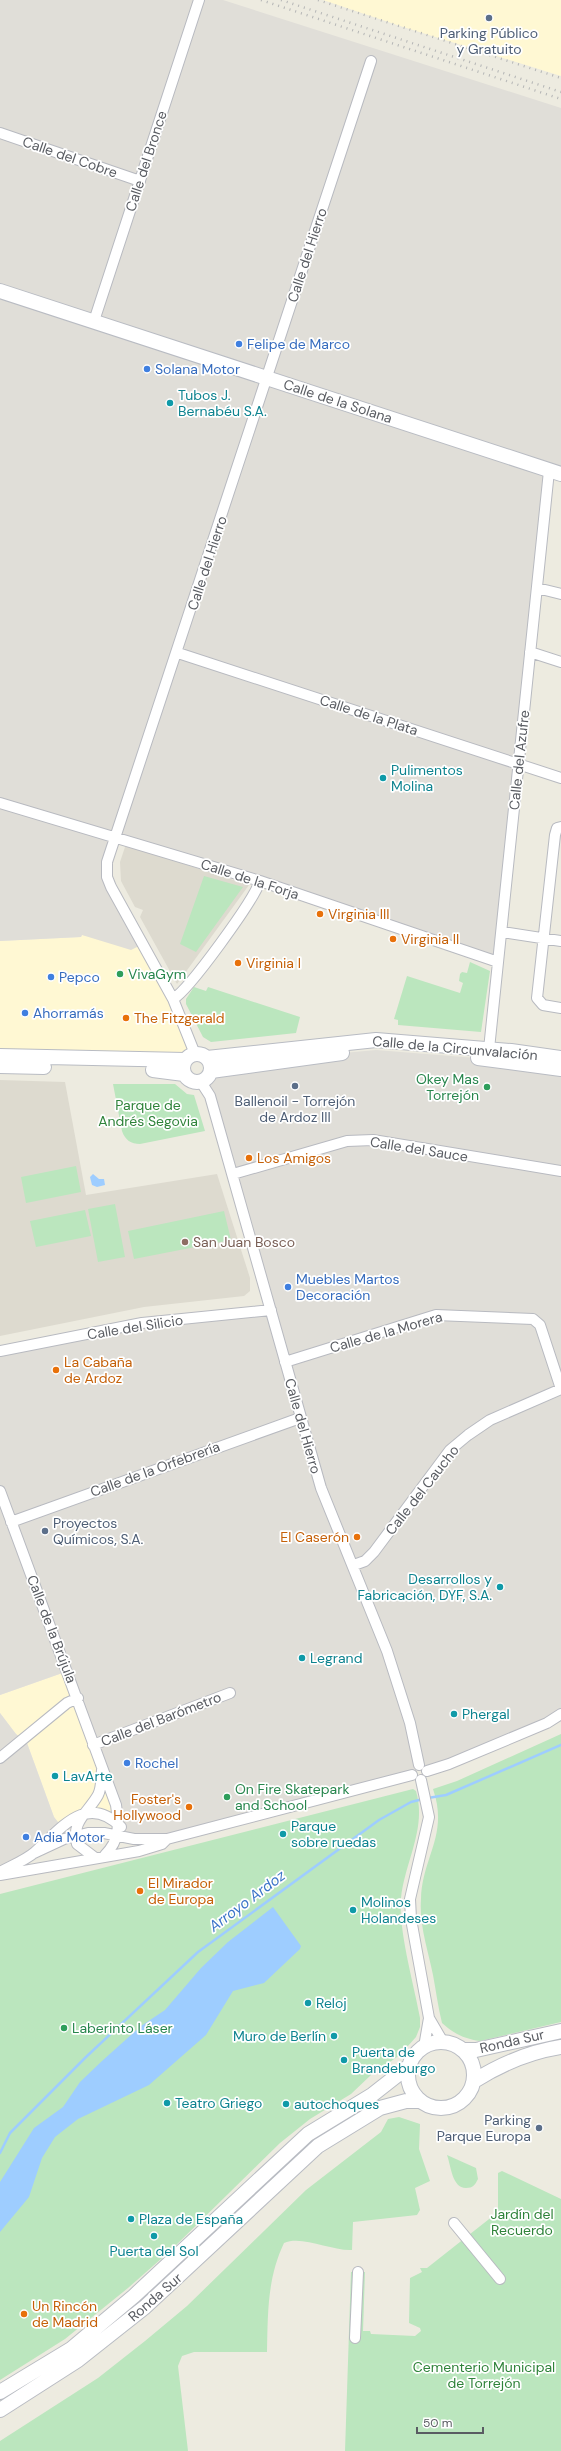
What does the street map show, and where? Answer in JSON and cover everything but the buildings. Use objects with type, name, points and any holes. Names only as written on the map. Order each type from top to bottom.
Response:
[{"type":"street","name":"Calle del Bronce","points":[[94,321],[199,0]]},
{"type":"street","name":"Calle del Hierro","points":[[199,1061],[173,998],[107,878],[107,862],[178,653],[370,61]]},
{"type":"street","name":"Calle del Cobre","points":[[0,133],[140,181]]},
{"type":"street","name":"Calle de la Solana","points":[[0,290],[555,473]]},
{"type":"street","name":"Calle del Azufre","points":[[489,1049],[537,588],[555,473]]},
{"type":"street","points":[[537,588],[561,594]]},
{"type":"street","points":[[530,652],[561,662]]},
{"type":"street","name":"Calle de la Plata","points":[[178,653],[561,778]]},
{"type":"street","name":"Calle de la Forja","points":[[0,803],[260,881],[498,962]]},
{"type":"street","points":[[561,827],[557,828],[555,835],[537,998],[543,1005],[561,1008]]},
{"type":"street","points":[[173,998],[189,984],[251,901],[260,881]]},
{"type":"street","points":[[502,932],[561,941]]},
{"type":"street","name":"Calle de la Circunvalación","points":[[199,1061],[376,1040],[489,1049],[561,1058]]},
{"type":"street","name":"Calle de la Circunvalación","points":[[0,1056],[199,1061],[376,1050],[488,1059],[561,1069]]},
{"type":"street","points":[[0,1066],[166,1070],[184,1074],[191,1081],[201,1082],[208,1077],[199,1061],[183,1067],[184,1074]]},
{"type":"street","name":"Calle del Hierro","points":[[201,1082],[210,1096],[321,1488],[354,1565],[387,1651],[410,1723],[427,1803],[428,1829],[410,1899],[411,1919],[429,2018]]},
{"type":"street","name":"Calle del Sauce","points":[[233,1174],[347,1141],[372,1140],[561,1171]]},
{"type":"street","name":"Calle del Silicio","points":[[0,1351],[142,1323],[271,1310]]},
{"type":"street","name":"Calle de la Morera","points":[[285,1362],[436,1315],[533,1319],[540,1325],[561,1389]]},
{"type":"street","name":"Calle del Caucho","points":[[354,1565],[365,1561],[374,1552],[450,1450],[490,1420],[561,1389]]},
{"type":"street","name":"Calle de la Orfebrería","points":[[11,1522],[300,1418]]},
{"type":"street","name":"Calle de la Brújula","points":[[0,1491],[78,1698],[93,1745],[116,1805],[119,1830]]},
{"type":"street","name":"Calle del Barómetro","points":[[93,1745],[230,1693]]},
{"type":"street","points":[[0,1758],[67,1703],[78,1698]]},
{"type":"street","points":[[34,1853],[67,1821],[82,1815],[105,1815],[119,1830],[134,1839],[167,1839],[421,1776],[540,1726],[561,1714]]},
{"type":"street","name":"Calle de la Brújula","points":[[82,1815],[92,1802],[101,1786],[102,1768]]},
{"type":"street","points":[[82,1815],[76,1829],[75,1836],[82,1849],[94,1857]]},
{"type":"street","points":[[0,1872],[34,1853],[75,1836],[88,1833],[119,1830]]},
{"type":"street","points":[[105,1855],[113,1847],[119,1830]]},
{"type":"street","points":[[0,1875],[65,1865],[105,1855],[139,1851],[162,1844],[167,1839]]},
{"type":"street","points":[[429,2018],[443,2042],[424,2047],[429,2018]]},
{"type":"street","name":"Ronda Sur","points":[[464,2050],[476,2050],[561,2031]]},
{"type":"street","name":"Ronda Sur","points":[[0,2410],[78,2360],[145,2307],[318,2146],[380,2108],[406,2101],[420,2101],[429,2107],[449,2108],[466,2098],[474,2081],[474,2070],[471,2059],[464,2050],[454,2044],[443,2042]]},
{"type":"street","name":"Ronda Sur","points":[[0,2392],[71,2348],[134,2296],[308,2134],[372,2094],[409,2066],[414,2055],[424,2047]]},
{"type":"street","name":"Ronda Sur","points":[[474,2081],[496,2068],[520,2057],[561,2047]]},
{"type":"street","points":[[409,2066],[408,2079],[412,2091],[420,2101]]},
{"type":"street","points":[[454,2223],[500,2279]]},
{"type":"street","points":[[355,2338],[358,2272]]},
{"type":"shaded area","points":[[0,0],[223,0],[561,108],[561,474],[550,471],[498,962],[116,837],[107,870],[143,944],[131,950],[82,935],[81,937],[0,941]]},
{"type":"shaded area","points":[[323,0],[561,0],[561,76],[400,26]]},
{"type":"shaded area","points":[[129,846],[249,885],[177,984],[140,917],[143,910],[135,907],[121,881],[120,862],[125,847]]},
{"type":"shaded area","points":[[82,935],[143,944],[160,974],[191,1055],[187,1058],[0,1056],[0,941],[81,937]]},
{"type":"shaded area","points":[[376,1050],[489,1059],[561,1069],[561,1714],[425,1768],[415,1767],[412,1772],[167,1839],[134,1839],[119,1825],[68,1671],[0,1695],[0,1351],[71,1337],[271,1310],[205,1080],[210,1074],[343,1053]]},
{"type":"shaded area","points":[[0,1080],[65,1082],[86,1195],[217,1174],[250,1278],[250,1291],[244,1296],[144,1307],[0,1336]]},
{"type":"shaded area","points":[[68,1671],[119,1825],[98,1813],[61,1826],[54,1817],[27,1743],[16,1734],[0,1713],[0,1695]]},
{"type":"shaded area","points":[[0,1713],[16,1734],[27,1743],[54,1817],[61,1826],[0,1872]]},
{"type":"green space","points":[[204,876],[243,887],[196,952],[180,944]]},
{"type":"green space","points":[[470,962],[490,971],[481,1032],[398,1025],[398,1020],[394,1019],[407,976],[460,993],[463,983],[459,981],[460,974],[462,972],[467,973]]},
{"type":"green space","points":[[194,987],[206,991],[208,987],[300,1017],[296,1033],[211,1042],[203,1037],[186,1004],[186,999]]},
{"type":"green space","name":"Parque de Andrés Segovia","points":[[113,1084],[175,1084],[187,1094],[194,1095],[205,1131],[140,1144],[131,1142],[125,1137],[122,1131]]},
{"type":"green space","points":[[76,1166],[81,1192],[26,1203],[21,1177]]},
{"type":"green space","points":[[115,1204],[125,1257],[98,1262],[88,1209]]},
{"type":"green space","points":[[85,1210],[91,1236],[36,1247],[30,1221]]},
{"type":"green space","points":[[224,1211],[231,1240],[134,1259],[128,1231]]},
{"type":"green space","points":[[561,1734],[561,2022],[480,2041],[469,2039],[455,2033],[442,2023],[421,1918],[422,1884],[433,1846],[438,1820],[437,1805],[433,1789],[457,1781]]},
{"type":"green space","points":[[413,1789],[416,1791],[419,1805],[419,1818],[414,1844],[403,1884],[401,1911],[404,1941],[420,2018],[420,2027],[416,2037],[400,2055],[371,2075],[351,2094],[310,2119],[280,2143],[170,2251],[128,2288],[65,2339],[0,2380],[0,1894]]},
{"type":"green space","points":[[399,2117],[420,2124],[419,2149],[430,2181],[415,2188],[420,2210],[417,2215],[353,2222],[352,2250],[344,2250],[299,2241],[284,2243],[278,2256],[271,2283],[268,2310],[267,2352],[194,2352],[182,2356],[178,2366],[188,2451],[0,2451],[0,2441],[98,2378],[187,2306],[306,2190],[381,2132],[388,2119]]},
{"type":"green space","points":[[447,2155],[476,2168],[478,2179],[474,2186],[466,2188],[461,2187],[458,2184],[453,2176]]},
{"type":"green space","name":"Cementerio Municipal de Torrejón","points":[[502,2171],[561,2199],[561,2451],[345,2451],[351,2272],[365,2272],[363,2331],[370,2331],[371,2334],[415,2336],[421,2331],[420,2328],[409,2323],[410,2278],[422,2272],[420,2268],[427,2268],[498,2212],[498,2173]]},
{"type":"water","points":[[93,1174],[99,1179],[104,1179],[105,1185],[97,1187],[92,1185],[90,1177]]},
{"type":"water","points":[[273,1907],[301,1946],[300,1949],[264,1983],[233,1991],[206,2035],[149,2085],[78,2119],[55,2137],[42,2158],[29,2197],[0,2232],[0,2182],[34,2128],[63,2107],[80,2082],[102,2061],[141,2026],[165,2010],[201,1968],[228,1942]]},
{"type":"waterway","name":"Arroyo Ardoz","points":[[428,1798],[446,1795],[561,1745]]},
{"type":"waterway","name":"Arroyo Ardoz","points":[[0,2153],[10,2133],[86,2057],[198,1952],[379,1820],[411,1802],[423,1799]]},
{"type":"railway","points":[[261,0],[561,99]]},
{"type":"railway","points":[[281,0],[561,92]]},
{"type":"railway","points":[[318,0],[561,78]]},
{"type":"place","name":"Parking Público y Gratuito","points":[[489,18]]},
{"type":"place","name":"Felipe de Marco","points":[[239,344]]},
{"type":"place","name":"Solana Motor","points":[[147,369]]},
{"type":"place","name":"Tubos J. Bernabéu S.A.","points":[[170,403]]},
{"type":"place","name":"Pulimentos Molina","points":[[383,778]]},
{"type":"place","name":"Virginia III","points":[[320,914]]},
{"type":"place","name":"Virginia II","points":[[393,939]]},
{"type":"place","name":"Virginia I","points":[[238,963]]},
{"type":"place","name":"VivaGym","points":[[120,974]]},
{"type":"place","name":"Pepco","points":[[51,977]]},
{"type":"place","name":"Ahorramás","points":[[25,1013]]},
{"type":"place","name":"The Fitzgerald","points":[[126,1018]]},
{"type":"place","name":"Ballenoil - Torrejón de Ardoz III","points":[[295,1086]]},
{"type":"place","name":"Okey Mas Torrejón","points":[[487,1087]]},
{"type":"place","name":"Los Amigos","points":[[249,1158]]},
{"type":"place","name":"San Juan Bosco","points":[[185,1242]]},
{"type":"place","name":"Muebles Martos Decoración","points":[[288,1287]]},
{"type":"place","name":"La Cabaña de Ardoz","points":[[56,1370]]},
{"type":"place","name":"Proyectos Químicos, S.A.","points":[[45,1531]]},
{"type":"place","name":"El Caserón","points":[[357,1537]]},
{"type":"place","name":"Desarrollos y Fabricación, DYF, S.A.","points":[[500,1587]]},
{"type":"place","name":"Legrand","points":[[302,1658]]},
{"type":"place","name":"Phergal","points":[[454,1714]]},
{"type":"place","name":"Rochel","points":[[127,1763]]},
{"type":"place","name":"LavArte","points":[[55,1776]]},
{"type":"place","name":"On Fire Skatepark and School","points":[[227,1797]]},
{"type":"place","name":"Foster's Hollywood","points":[[189,1807]]},
{"type":"place","name":"Parque sobre ruedas","points":[[283,1834]]},
{"type":"place","name":"Adia Motor","points":[[26,1837]]},
{"type":"place","name":"El Mirador de Europa","points":[[140,1891]]},
{"type":"place","name":"Molinos Holandeses","points":[[353,1910]]},
{"type":"place","name":"Reloj","points":[[308,2003]]},
{"type":"place","name":"Laberinto Láser","points":[[64,2028]]},
{"type":"place","name":"Muro de Berlín","points":[[334,2036]]},
{"type":"place","name":"Puerta de Brandeburgo","points":[[344,2060]]},
{"type":"place","name":"Teatro Griego","points":[[167,2103]]},
{"type":"place","name":"autochoques","points":[[286,2104]]},
{"type":"place","name":"Parking Parque Europa","points":[[539,2128]]},
{"type":"place","name":"Plaza de España","points":[[131,2219]]},
{"type":"place","name":"Puerta del Sol","points":[[154,2236]]},
{"type":"place","name":"Un Rincón de Madrid","points":[[24,2314]]},
{"type":"park label","name":"Jardín del Recuerdo","points":[[522,2222]]}]
